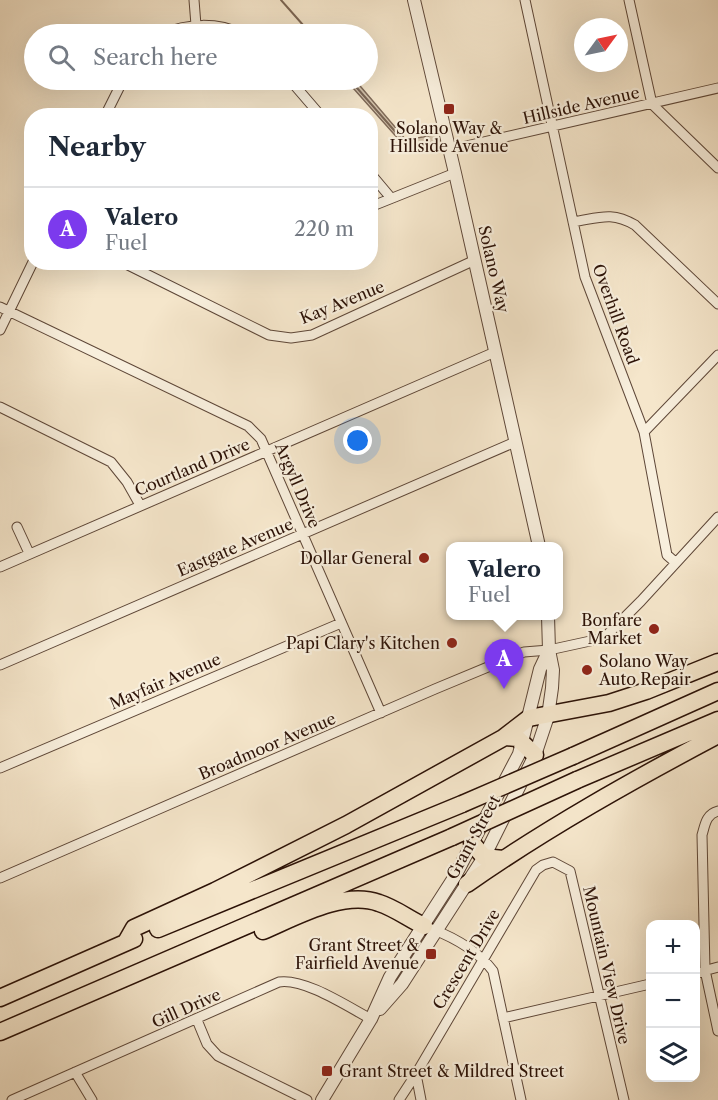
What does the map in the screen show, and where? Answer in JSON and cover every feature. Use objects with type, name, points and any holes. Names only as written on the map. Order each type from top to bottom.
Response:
[{"type":"highway","points":[[126,942],[134,928],[346,825],[506,736],[529,718],[548,716],[618,700],[718,662]]},
{"type":"highway","points":[[0,998],[126,942],[462,804],[718,692]]},
{"type":"highway","points":[[0,1032],[718,720]]},
{"type":"highway","points":[[467,884],[502,859],[650,771],[718,735]]},
{"type":"highway","points":[[506,736],[523,741],[535,755]]},
{"type":"highway","points":[[472,843],[484,857],[502,859]]},
{"type":"highway","points":[[58,1007],[76,1005],[182,965],[329,904],[347,899],[378,902],[430,929]]},
{"type":"street","points":[[195,0],[196,24]]},
{"type":"street","name":"Solano Way","points":[[414,0],[538,542]]},
{"type":"street","name":"Overhill Road","points":[[525,0],[585,277],[644,432],[667,555],[675,562]]},
{"type":"street","points":[[629,0],[652,104],[718,168]]},
{"type":"street","name":"Hillside Avenue","points":[[449,150],[718,88]]},
{"type":"street","points":[[109,108],[118,90]]},
{"type":"street","points":[[299,90],[314,108]]},
{"type":"street","points":[[378,204],[455,173]]},
{"type":"street","points":[[378,183],[391,198]]},
{"type":"street","points":[[573,222],[612,215],[624,218],[635,225],[718,304]]},
{"type":"street","name":"Kay Avenue","points":[[138,270],[269,335],[291,338],[312,335],[475,261]]},
{"type":"street","points":[[0,330],[5,309],[28,270]]},
{"type":"street","name":"Argyll Drive","points":[[5,309],[248,426],[261,439],[268,450],[302,534],[381,713]]},
{"type":"street","name":"Courtland Drive","points":[[0,567],[495,352]]},
{"type":"street","points":[[644,432],[718,355]]},
{"type":"street","points":[[0,407],[111,462],[127,482],[140,505]]},
{"type":"street","name":"Eastgate Avenue","points":[[0,665],[515,442]]},
{"type":"street","points":[[548,620],[549,650],[604,638],[718,518]]},
{"type":"street","points":[[16,527],[29,553]]},
{"type":"street","name":"Mayfair Avenue","points":[[0,768],[341,622]]},
{"type":"street","name":"Broadmoor Avenue","points":[[0,878],[524,652],[549,650]]},
{"type":"street","name":"Grant Street","points":[[322,1100],[371,1019],[390,977],[467,884],[484,857],[535,755],[548,716],[553,670],[549,650]]},
{"type":"street","name":"Grant Street","points":[[430,929],[519,754],[540,669],[549,650]]},
{"type":"street","points":[[718,811],[706,820],[702,835],[700,971],[718,1031]]},
{"type":"street","name":"Crescent Drive","points":[[399,1100],[536,870],[553,862],[570,871]]},
{"type":"street","name":"Mountain View Drive","points":[[570,871],[624,1100]]},
{"type":"street","points":[[430,929],[484,959],[494,971],[521,1100]]},
{"type":"street","points":[[700,971],[718,967]]},
{"type":"street","name":"Gill Drive","points":[[12,1100],[279,982],[287,981],[312,989],[371,1019]]},
{"type":"street","points":[[503,1018],[646,985]]},
{"type":"street","points":[[197,1020],[207,1044],[218,1056],[307,1100]]},
{"type":"street","points":[[75,1072],[92,1100]]},
{"type":"street","points":[[416,1074],[421,1100]]},
{"type":"shaded area","points":[[355,90],[364,90],[406,140],[445,133],[448,144],[409,151],[378,116],[378,108],[371,108]]},
{"type":"waterway","points":[[281,0],[302,24]]},
{"type":"waterway","points":[[359,90],[375,108]]},
{"type":"waterway","points":[[378,112],[407,145],[413,146],[427,142]]},
{"type":"place","name":"Solano Way & Hillside Avenue","points":[[449,109]]},
{"type":"place","name":"Dollar General","points":[[424,558]]},
{"type":"place","name":"Bonfare Market","points":[[654,629]]},
{"type":"place","name":"Papi Clary's Kitchen","points":[[452,643]]},
{"type":"place","name":"Solano Way Auto Repair","points":[[587,670]]},
{"type":"place","name":"Valero","points":[[504,689]]},
{"type":"place","name":"Grant Street & Fairfield Avenue","points":[[431,954]]},
{"type":"place","name":"Grant Street & Mildred Street","points":[[327,1071]]}]
